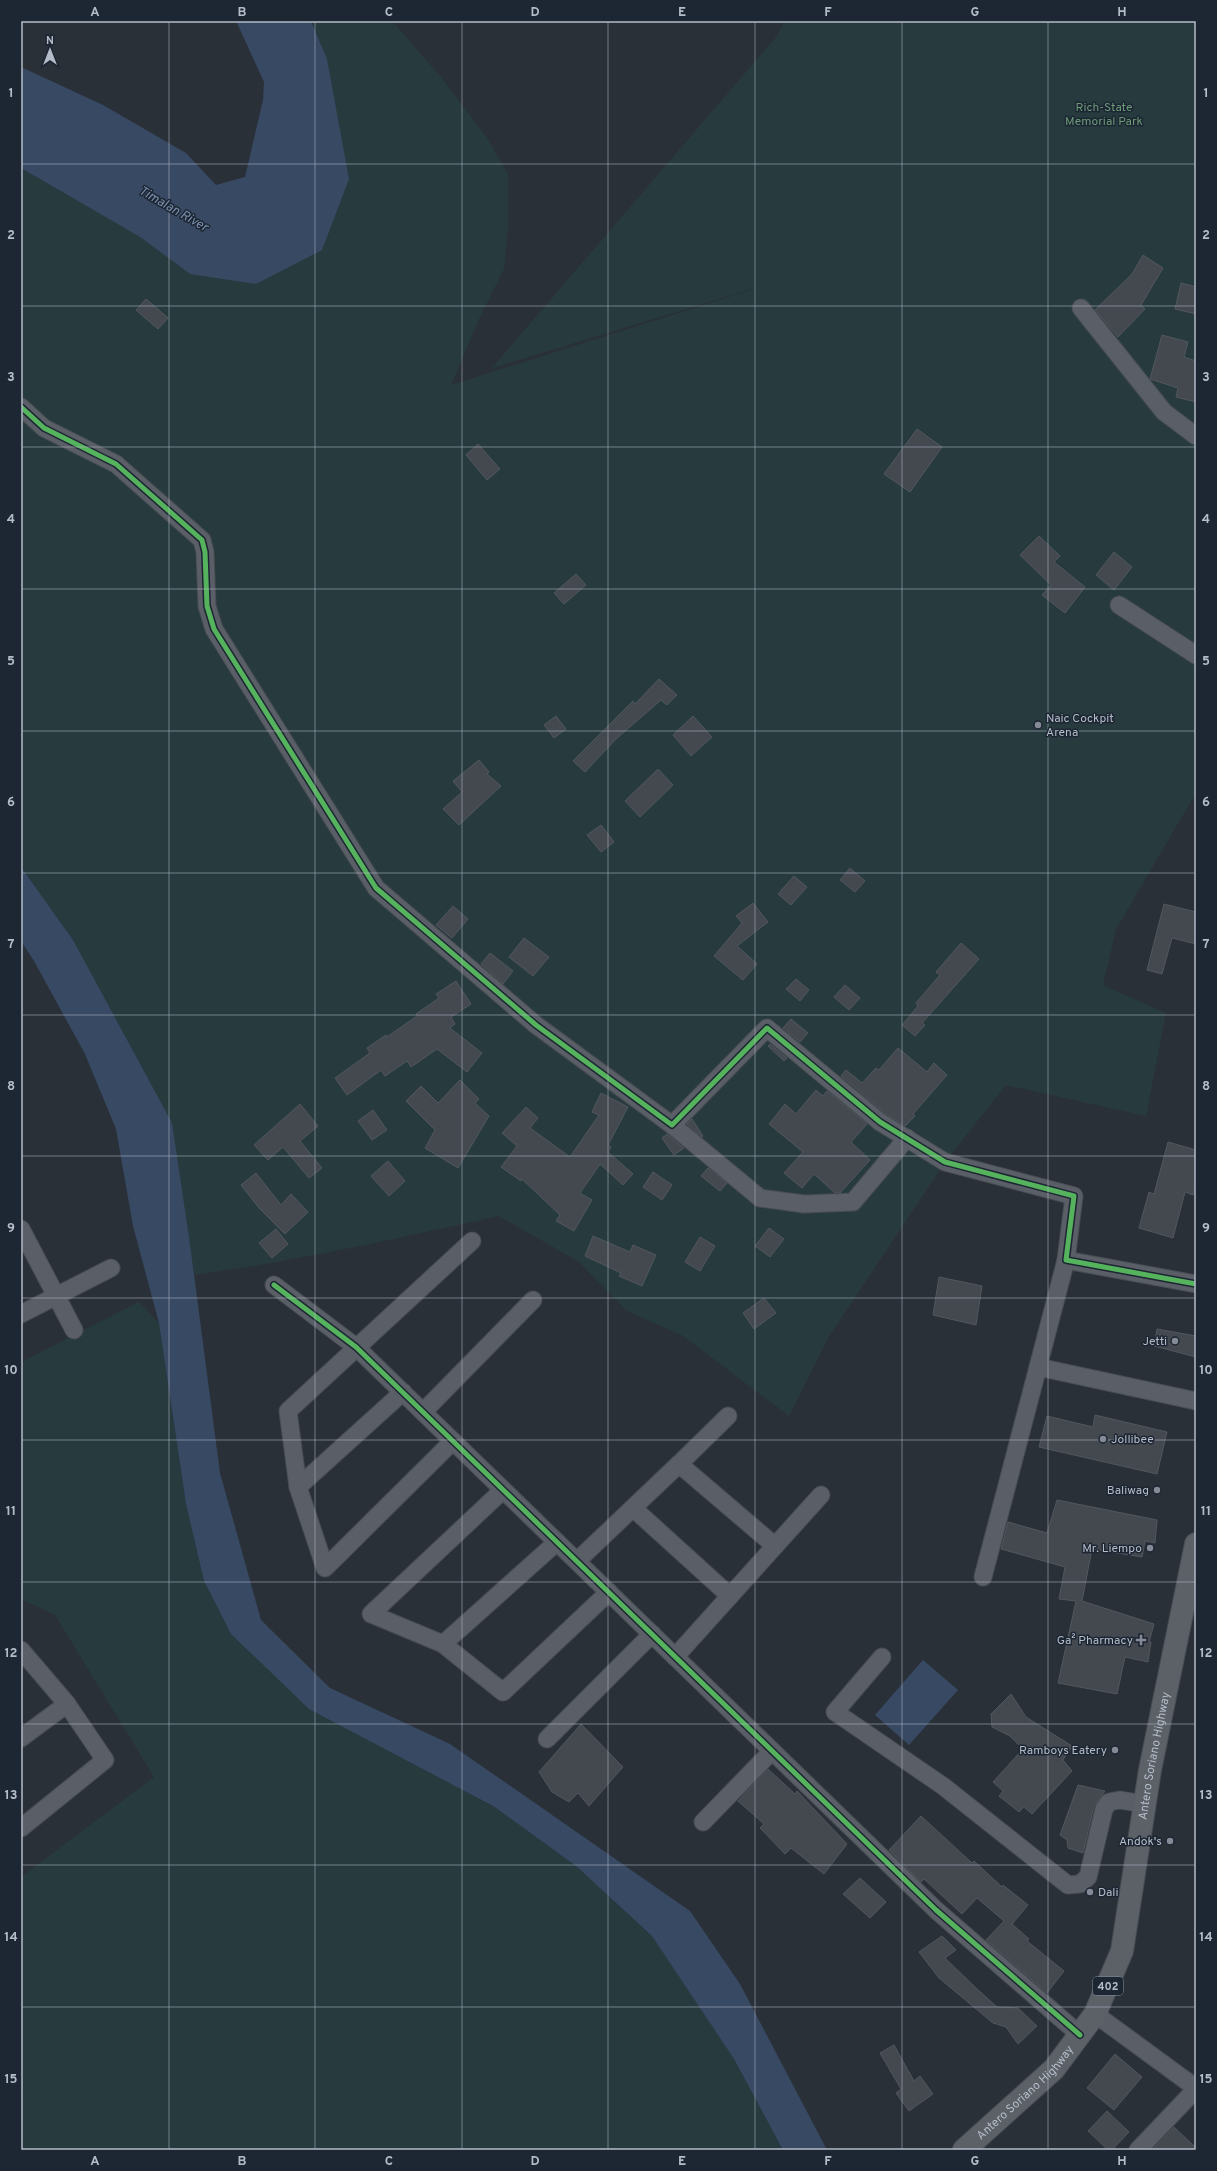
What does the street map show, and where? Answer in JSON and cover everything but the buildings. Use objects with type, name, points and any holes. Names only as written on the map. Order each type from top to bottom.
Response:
[{"type":"main road","name":"Antero Soriano Highway","points":[[964,2150],[1054,2069],[1095,2014],[1122,1951],[1150,1770],[1163,1700],[1196,1544]]},
{"type":"street","points":[[1081,308],[1164,412],[1196,436]]},
{"type":"street","points":[[21,407],[44,428],[116,464],[202,540],[205,552],[207,606],[214,629],[376,888],[536,1025],[672,1125],[760,1198],[804,1204],[853,1202],[907,1138]]},
{"type":"street","points":[[1119,605],[1196,655]]},
{"type":"street","points":[[672,1125],[767,1028],[880,1122],[945,1162],[1074,1196],[1066,1260],[983,1577]]},
{"type":"street","points":[[21,1229],[74,1330]]},
{"type":"street","points":[[453,1440],[325,1568],[298,1487],[288,1411],[472,1241]]},
{"type":"street","points":[[1066,1260],[1196,1284]]},
{"type":"street","points":[[21,1314],[111,1268]]},
{"type":"street","points":[[274,1285],[356,1347],[936,1910],[1080,2035]]},
{"type":"street","points":[[423,1412],[533,1300]]},
{"type":"street","points":[[1038,1367],[1196,1401]]},
{"type":"street","points":[[298,1487],[403,1392]]},
{"type":"street","points":[[577,1561],[728,1416]]},
{"type":"street","points":[[679,1464],[775,1546]]},
{"type":"street","points":[[503,1490],[371,1614],[443,1644],[503,1692],[609,1592]]},
{"type":"street","points":[[675,1657],[821,1495]]},
{"type":"street","points":[[633,1508],[730,1596]]},
{"type":"street","points":[[443,1644],[557,1542]]},
{"type":"street","points":[[547,1739],[652,1634]]},
{"type":"street","points":[[21,1651],[67,1704],[105,1760],[21,1828]]},
{"type":"street","points":[[882,1657],[835,1712],[943,1786],[1068,1885],[1080,1884],[1088,1877],[1104,1809],[1109,1802],[1120,1800],[1144,1804]]},
{"type":"street","points":[[21,1738],[67,1704]]},
{"type":"street","points":[[703,1822],[772,1751]]},
{"type":"street","points":[[1095,2014],[1196,2089],[1138,2150]]},
{"type":"green space","name":"Rich-State Memorial Park","points":[[311,21],[392,21],[441,77],[487,138],[508,174],[508,228],[504,269],[480,317],[451,385],[766,285],[492,368],[776,37],[785,21],[1196,21],[1196,793],[1116,929],[1103,985],[1166,1013],[1146,1116],[1006,1085],[945,1162],[828,1338],[789,1416],[683,1336],[627,1311],[579,1262],[499,1216],[309,1256],[194,1275],[190,1244],[73,940],[21,867],[21,168],[140,237],[190,274],[327,59]]},
{"type":"green space","points":[[139,1302],[159,1323],[186,1504],[204,1581],[231,1634],[429,1771],[494,1807],[576,1866],[652,1936],[734,2059],[783,2150],[21,2150],[21,1877],[154,1777],[55,1615],[21,1599],[21,1362]]},
{"type":"water","name":"Timalan River","points":[[236,21],[311,21],[327,59],[349,179],[322,250],[256,284],[190,274],[140,237],[21,168],[21,67],[103,105],[186,153],[216,185],[245,177],[263,100],[264,82]]},
{"type":"water","points":[[21,867],[73,940],[172,1123],[190,1244],[220,1473],[261,1620],[330,1688],[450,1744],[690,1911],[740,1984],[827,2150],[783,2150],[734,2059],[652,1936],[576,1866],[493,1806],[309,1709],[231,1634],[204,1581],[186,1504],[159,1323],[133,1226],[116,1129],[85,1054],[34,961],[21,941]]},
{"type":"water","points":[[923,1660],[958,1690],[909,1745],[875,1715]]},
{"type":"cycle path","points":[[21,407],[44,428],[116,464],[202,540],[205,552],[207,606],[214,629],[376,888],[536,1025],[672,1125],[767,1028],[880,1122],[945,1162],[1074,1196],[1066,1260],[1196,1284]]},
{"type":"cycle path","points":[[274,1285],[356,1347],[936,1910],[1080,2035]]},
{"type":"place","name":"Naic Cockpit Arena","points":[[1038,725]]},
{"type":"place","name":"Jetti","points":[[1175,1341]]},
{"type":"place","name":"Jollibee","points":[[1103,1439]]},
{"type":"place","name":"Baliwag","points":[[1157,1490]]},
{"type":"place","name":"Mr. Liempo","points":[[1150,1548]]},
{"type":"place","name":"Ga² Pharmacy","points":[[1141,1640]]},
{"type":"place","name":"Ramboys Eatery","points":[[1115,1750]]},
{"type":"place","name":"Andok's","points":[[1170,1841]]},
{"type":"place","name":"Dali","points":[[1090,1892]]}]
